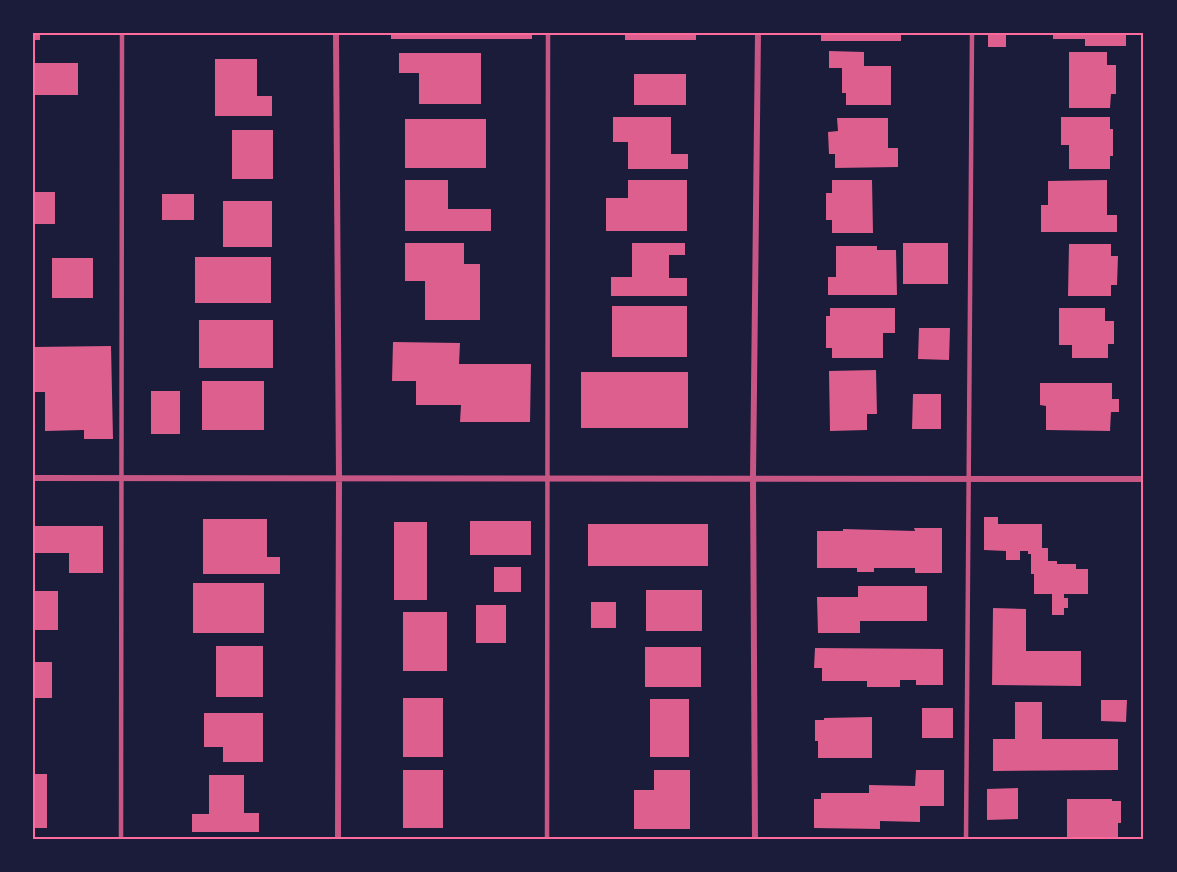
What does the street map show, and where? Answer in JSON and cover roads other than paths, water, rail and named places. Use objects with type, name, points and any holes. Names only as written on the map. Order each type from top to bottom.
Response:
[{"type":"street","points":[[336,33],[339,478],[338,839]]},
{"type":"street","points":[[755,839],[753,478],[758,33]]},
{"type":"street","points":[[33,478],[1144,479]]},
{"type":"lane","points":[[121,839],[122,33]]},
{"type":"lane","points":[[547,839],[548,33]]},
{"type":"lane","points":[[966,839],[972,33]]}]
